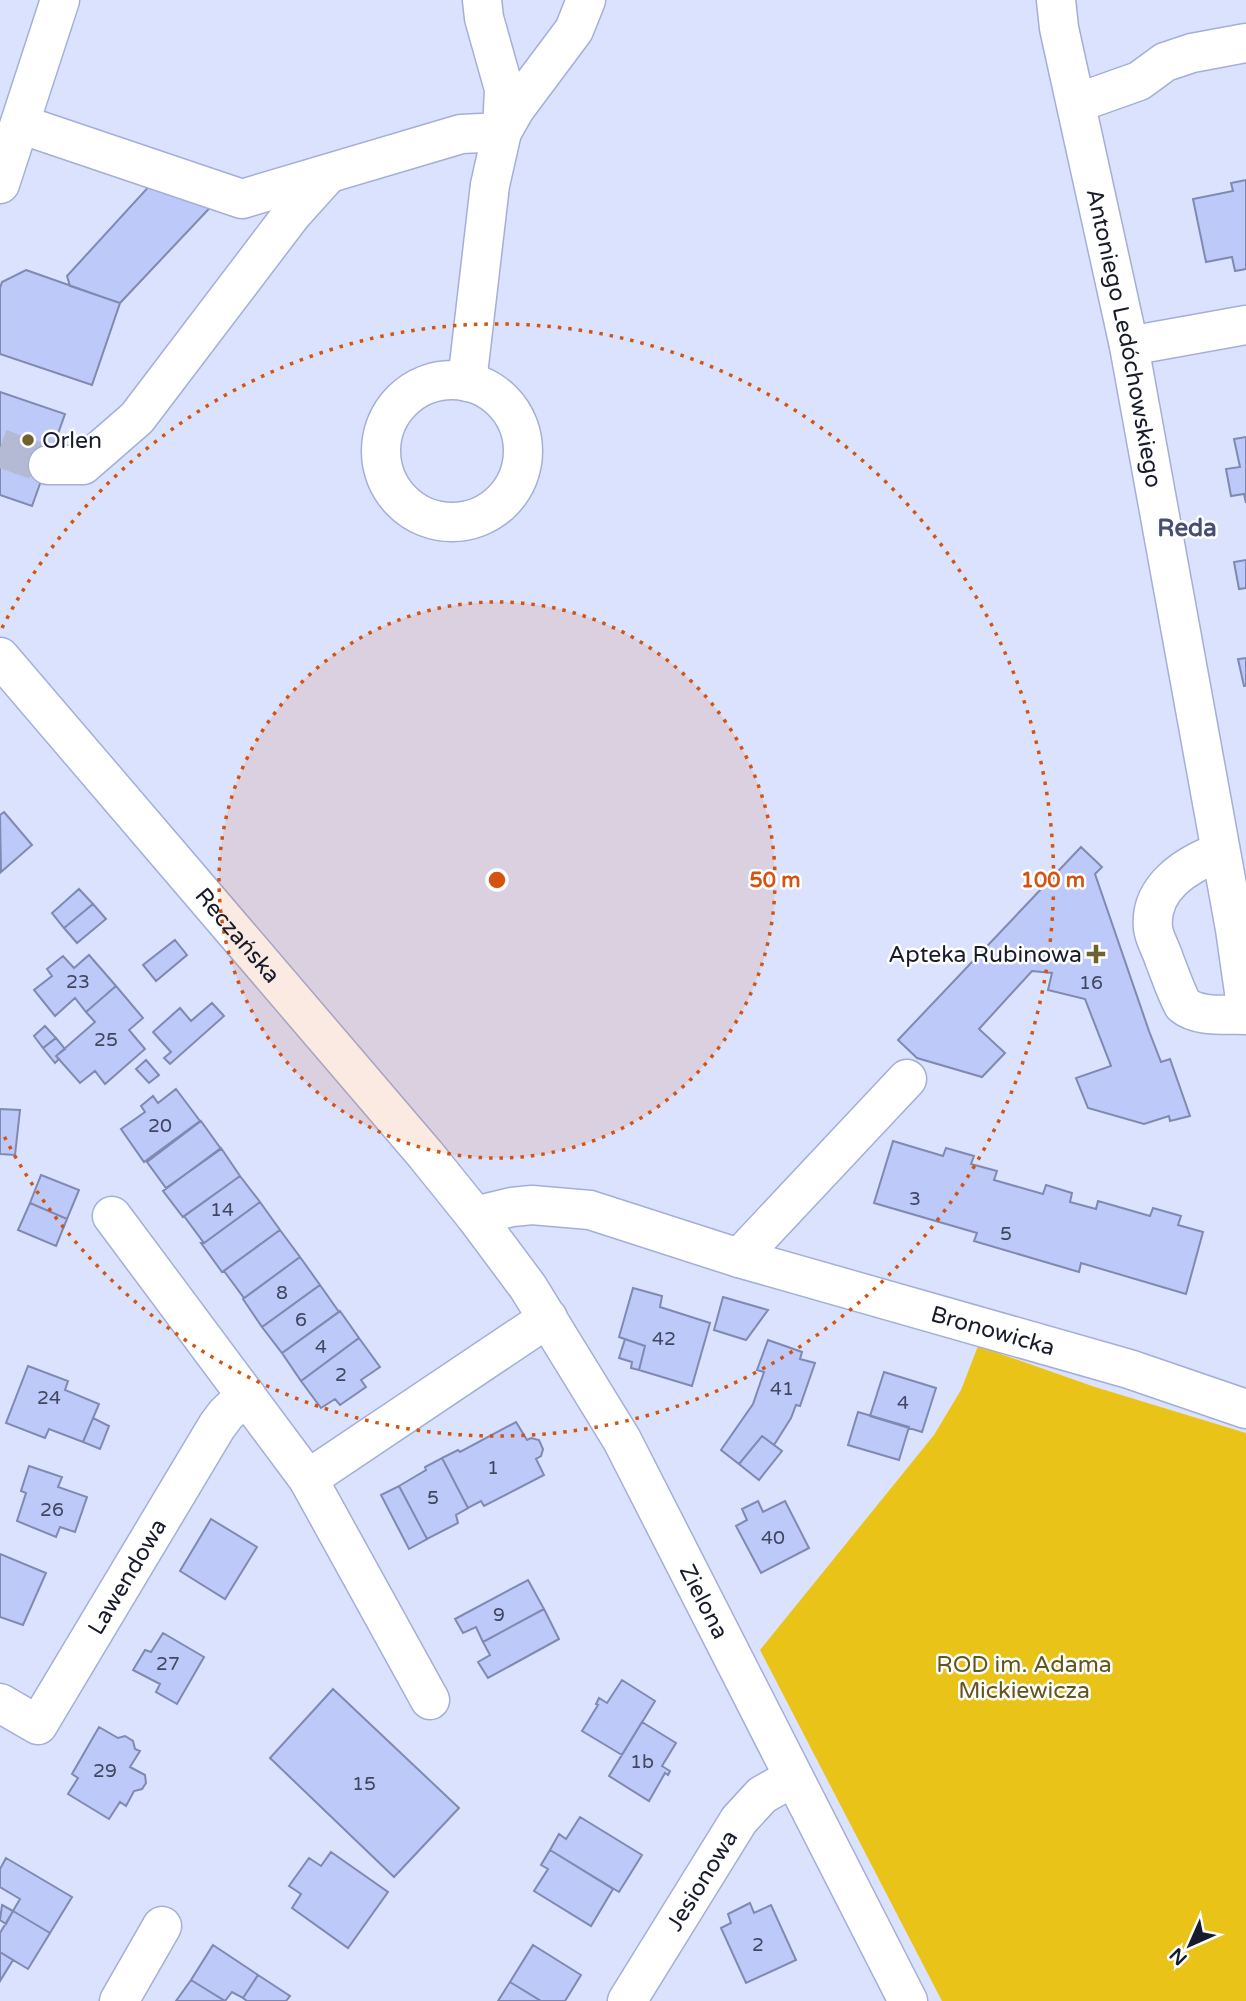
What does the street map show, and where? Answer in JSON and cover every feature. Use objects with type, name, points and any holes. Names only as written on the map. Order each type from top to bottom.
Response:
[{"type":"street","points":[[0,184],[60,0]]},
{"type":"street","points":[[467,382],[482,242],[490,185],[502,132],[504,89],[484,18],[482,0]]},
{"type":"street","points":[[502,132],[515,109],[574,30],[586,0]]},
{"type":"street","name":"Antoniego Ledóchowskiego","points":[[1056,0],[1059,28],[1129,346],[1246,1006]]},
{"type":"street","points":[[1077,103],[1139,81],[1165,62],[1192,53],[1246,43]]},
{"type":"street","points":[[20,124],[242,199],[461,134],[502,132]]},
{"type":"street","points":[[48,465],[83,466],[136,418],[292,214],[328,174]]},
{"type":"street","points":[[1129,346],[1246,326]]},
{"type":"street","name":"Reczańska","points":[[0,657],[475,1216]]},
{"type":"street","points":[[1220,852],[1200,859],[1169,882],[1160,895],[1153,929],[1183,1005],[1201,1013],[1246,1014]]},
{"type":"street","points":[[739,1258],[907,1079]]},
{"type":"street","name":"Bronowicka","points":[[475,1216],[532,1205],[590,1210],[739,1258],[1129,1370],[1246,1409]]},
{"type":"street","points":[[112,1216],[309,1479],[430,1700]]},
{"type":"street","name":"Zielona","points":[[475,1216],[548,1318],[622,1440],[908,2001]]},
{"type":"street","points":[[309,1479],[548,1318]]},
{"type":"street","name":"Lawendowa","points":[[0,1703],[38,1725],[217,1426],[246,1395]]},
{"type":"street","name":"Jesionowa","points":[[628,2001],[738,1820],[762,1795],[792,1778]]},
{"type":"street","points":[[119,2001],[162,1926]]},
{"type":"green space","name":"ROD im. Adama Mickiewicza","points":[[978,1346],[1095,1387],[1246,1433],[1246,2001],[942,2001],[760,1650],[934,1435],[961,1390]]},
{"type":"building","points":[[174,159],[221,196],[120,303],[70,286],[67,276]]},
{"type":"building","points":[[1246,180],[1246,269],[1235,271],[1232,257],[1206,262],[1193,199],[1233,191],[1231,183]]},
{"type":"building","name":"Orlen","points":[[26,270],[120,303],[92,385],[0,354],[0,288],[2,282]]},
{"type":"building","name":"Orlen","points":[[0,392],[65,414],[32,506],[0,495]]},
{"type":"building","points":[[1246,437],[1246,503],[1244,494],[1231,496],[1226,469],[1240,467],[1234,439]]},
{"type":"building","points":[[1246,560],[1246,588],[1239,589],[1234,562]]},
{"type":"building","points":[[1246,658],[1246,686],[1244,686],[1238,659]]},
{"type":"building","points":[[4,812],[32,845],[1,872],[0,815]]},
{"type":"building","points":[[1081,847],[1102,867],[1095,874],[1149,1031],[1161,1062],[1170,1059],[1190,1116],[1170,1121],[1169,1116],[1144,1124],[1088,1108],[1076,1078],[1111,1066],[1085,999],[1048,990],[1052,973],[1032,971],[979,1029],[1005,1053],[982,1077],[917,1058],[898,1040]]},
{"type":"building","points":[[79,889],[93,904],[64,928],[52,913]]},
{"type":"building","points":[[93,904],[106,919],[77,943],[64,928]]},
{"type":"building","points":[[175,940],[187,955],[156,981],[143,965]]},
{"type":"building","points":[[89,955],[116,986],[86,1012],[75,998],[55,1016],[34,990],[52,976],[47,969],[63,956],[74,968]]},
{"type":"building","points":[[116,986],[143,1018],[129,1030],[145,1049],[105,1084],[95,1071],[80,1083],[56,1056],[95,1022],[86,1012]]},
{"type":"building","points":[[212,1003],[224,1016],[170,1064],[164,1058],[171,1052],[153,1032],[180,1008],[191,1021]]},
{"type":"building","points":[[45,1026],[56,1038],[43,1048],[34,1036]]},
{"type":"building","points":[[56,1038],[65,1049],[56,1056],[59,1059],[55,1063],[43,1048]]},
{"type":"building","points":[[146,1060],[159,1075],[149,1083],[136,1069]]},
{"type":"building","points":[[176,1089],[200,1121],[144,1162],[121,1129],[145,1112],[141,1106],[153,1096],[158,1103]]},
{"type":"building","points":[[0,1109],[20,1110],[15,1155],[0,1154]]},
{"type":"building","points":[[201,1121],[221,1149],[166,1188],[147,1162]]},
{"type":"building","points":[[893,1141],[943,1156],[946,1148],[974,1156],[971,1164],[997,1171],[994,1180],[1043,1194],[1046,1185],[1072,1193],[1070,1202],[1096,1209],[1098,1201],[1150,1216],[1153,1208],[1181,1216],[1178,1225],[1203,1232],[1186,1294],[1081,1263],[1079,1272],[974,1241],[977,1233],[874,1203]]},
{"type":"building","points":[[221,1148],[240,1176],[183,1217],[163,1191]]},
{"type":"building","points":[[41,1175],[79,1190],[67,1219],[30,1203]]},
{"type":"building","points":[[240,1176],[260,1202],[204,1243],[184,1216]]},
{"type":"building","points":[[260,1202],[280,1230],[222,1272],[201,1243]]},
{"type":"building","points":[[30,1203],[67,1219],[56,1246],[18,1230]]},
{"type":"building","points":[[280,1230],[300,1257],[244,1298],[224,1271]]},
{"type":"building","points":[[300,1257],[320,1285],[262,1327],[243,1299]]},
{"type":"building","points":[[320,1285],[339,1312],[282,1353],[262,1327]]},
{"type":"building","points":[[633,1288],[662,1296],[660,1307],[710,1323],[692,1386],[639,1370],[645,1346],[619,1337]]},
{"type":"building","points":[[723,1297],[768,1310],[746,1340],[714,1330]]},
{"type":"building","points":[[340,1311],[359,1338],[301,1381],[282,1353]]},
{"type":"building","points":[[359,1338],[380,1367],[361,1380],[366,1387],[340,1405],[335,1399],[321,1408],[301,1381]]},
{"type":"building","points":[[625,1339],[645,1346],[639,1370],[631,1368],[632,1362],[619,1358]]},
{"type":"building","points":[[768,1340],[802,1352],[800,1359],[815,1363],[800,1406],[796,1405],[774,1445],[762,1436],[739,1464],[721,1450],[753,1404],[764,1372],[757,1370]]},
{"type":"building","points":[[28,1366],[68,1381],[65,1390],[99,1404],[83,1442],[49,1429],[45,1438],[6,1423]]},
{"type":"building","points":[[884,1372],[936,1388],[922,1432],[870,1416]]},
{"type":"building","points":[[858,1412],[909,1427],[899,1460],[848,1445]]},
{"type":"building","points":[[93,1418],[109,1426],[100,1449],[83,1442]]},
{"type":"building","points":[[516,1422],[527,1440],[539,1440],[543,1449],[541,1456],[536,1459],[544,1475],[484,1506],[481,1501],[468,1508],[442,1458],[458,1450],[460,1452]]},
{"type":"building","points":[[762,1436],[782,1451],[759,1480],[739,1464]]},
{"type":"building","points":[[442,1458],[468,1508],[456,1515],[458,1523],[427,1539],[399,1486]]},
{"type":"building","points":[[29,1466],[62,1477],[58,1487],[87,1497],[75,1532],[60,1527],[56,1537],[17,1521],[26,1493],[21,1491]]},
{"type":"building","points":[[399,1486],[427,1539],[409,1549],[381,1495]]},
{"type":"building","points":[[758,1501],[763,1512],[785,1501],[809,1548],[761,1573],[736,1526],[747,1520],[742,1509]]},
{"type":"building","points":[[211,1519],[257,1547],[225,1599],[180,1571]]},
{"type":"building","points":[[0,1554],[46,1573],[23,1625],[0,1617]]},
{"type":"building","points":[[528,1580],[544,1609],[483,1642],[476,1627],[463,1633],[455,1619]]},
{"type":"building","points":[[544,1609],[559,1639],[488,1678],[478,1662],[490,1655],[483,1642]]},
{"type":"building","points":[[163,1633],[204,1657],[177,1704],[156,1692],[160,1684],[133,1670],[145,1650],[151,1652]]},
{"type":"building","points":[[622,1680],[655,1701],[622,1755],[582,1731],[598,1705],[596,1704],[599,1698],[607,1703]]},
{"type":"building","points":[[333,1689],[459,1808],[394,1877],[270,1758]]},
{"type":"building","points":[[642,1722],[676,1743],[662,1766],[670,1771],[668,1775],[665,1773],[649,1801],[609,1776]]},
{"type":"building","points":[[99,1727],[118,1738],[125,1736],[133,1741],[135,1749],[140,1751],[130,1767],[145,1775],[146,1783],[142,1789],[134,1791],[126,1806],[120,1802],[109,1819],[68,1794],[78,1778],[72,1774]]},
{"type":"building","points":[[580,1817],[642,1855],[619,1892],[550,1850],[559,1834],[566,1839]]},
{"type":"building","points":[[550,1850],[613,1889],[591,1926],[534,1891],[548,1869],[541,1865]]},
{"type":"building","points":[[331,1852],[388,1892],[348,1948],[292,1908],[301,1894],[289,1886],[309,1858],[321,1866]]},
{"type":"building","points":[[6,1858],[72,1897],[50,1933],[13,1911],[20,1899],[0,1887],[0,1869]]},
{"type":"building","points":[[750,1903],[754,1913],[771,1905],[796,1960],[746,1983],[721,1928],[731,1923],[728,1914]]},
{"type":"building","points":[[2,1905],[13,1911],[6,1924],[0,1920]]},
{"type":"building","points":[[13,1911],[50,1933],[28,1969],[0,1952],[0,1933]]},
{"type":"building","points":[[213,1945],[258,1975],[243,1998],[232,1992],[225,2001],[191,1980]]},
{"type":"building","points":[[533,1945],[581,1975],[565,2001],[541,2001],[510,1982]]},
{"type":"building","points":[[0,1952],[13,1960],[0,1981]]},
{"type":"building","points":[[258,1975],[290,1996],[286,2001],[247,2001],[243,1998]]},
{"type":"building","points":[[191,1980],[225,2001],[176,2001]]},
{"type":"building","points":[[510,1982],[541,2001],[498,2001]]},
{"type":"tunnel","points":[[0,448],[48,465]]},
{"type":"place","name":"Orlen","points":[[28,440]]},
{"type":"place","name":"Apteka Rubinowa","points":[[1096,954]]},
{"type":"district","name":"Reda","points":[[1187,528]]}]
